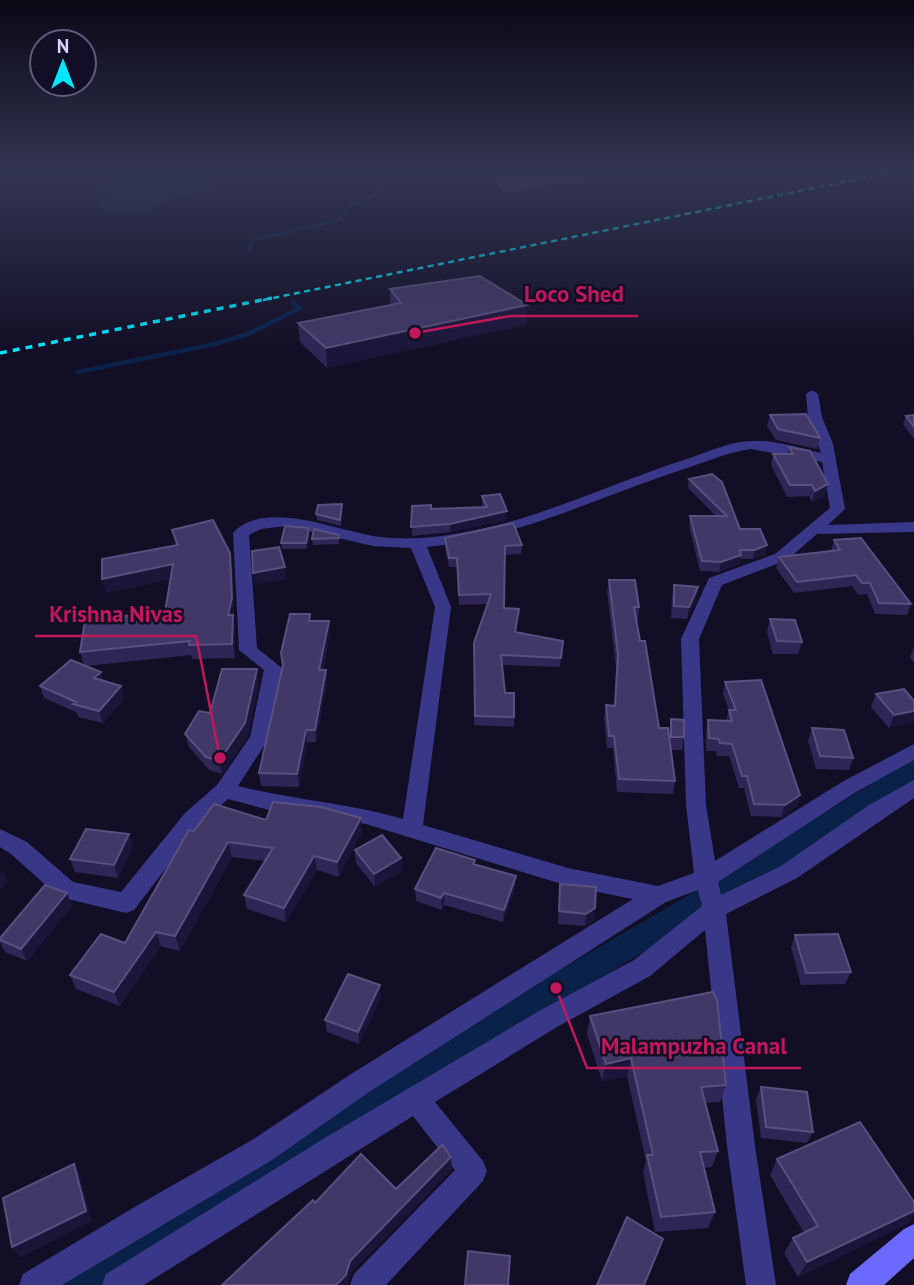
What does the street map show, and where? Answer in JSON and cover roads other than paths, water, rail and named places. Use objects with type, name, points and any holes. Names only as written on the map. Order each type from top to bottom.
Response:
[{"type":"main road","points":[[861,1285],[914,1239]]},
{"type":"street","points":[[761,1285],[741,1146],[713,909],[696,805],[690,639],[715,582],[781,557],[838,509],[829,459],[815,417],[812,394]]},
{"type":"street","points":[[0,837],[19,848],[67,890],[126,903],[192,819],[224,790],[259,738],[273,668],[248,650],[241,533],[254,526],[289,521],[310,522],[365,539],[395,543],[447,540],[505,529],[668,468],[751,445],[829,459]]},
{"type":"street","points":[[811,530],[914,527]]},
{"type":"street","points":[[412,829],[443,607],[417,542]]},
{"type":"street","points":[[34,1285],[148,1215],[262,1150],[360,1083],[658,895],[706,878],[849,787],[914,751]]},
{"type":"street","points":[[117,1285],[548,1019],[642,968],[713,909],[789,872],[876,811],[914,788]]},
{"type":"street","points":[[224,790],[277,804],[366,816],[568,877],[658,895]]},
{"type":"street","points":[[365,1285],[473,1171],[416,1099]]},
{"type":"waterway","points":[[249,251],[252,240],[283,233]]},
{"type":"waterway","points":[[78,372],[215,344],[248,334],[300,308],[293,302]]},
{"type":"waterway","points":[[79,1285],[158,1240],[423,1067],[742,878],[914,770]]},
{"type":"railway","points":[[263,300],[593,233]]},
{"type":"railway","points":[[0,353],[272,298]]},
{"type":"place","name":"Loco Shed","points":[[415,333]]},
{"type":"place","name":"Krishna Nivas","points":[[220,758]]},
{"type":"place","name":"Malampuzha Canal","points":[[556,988]]}]
